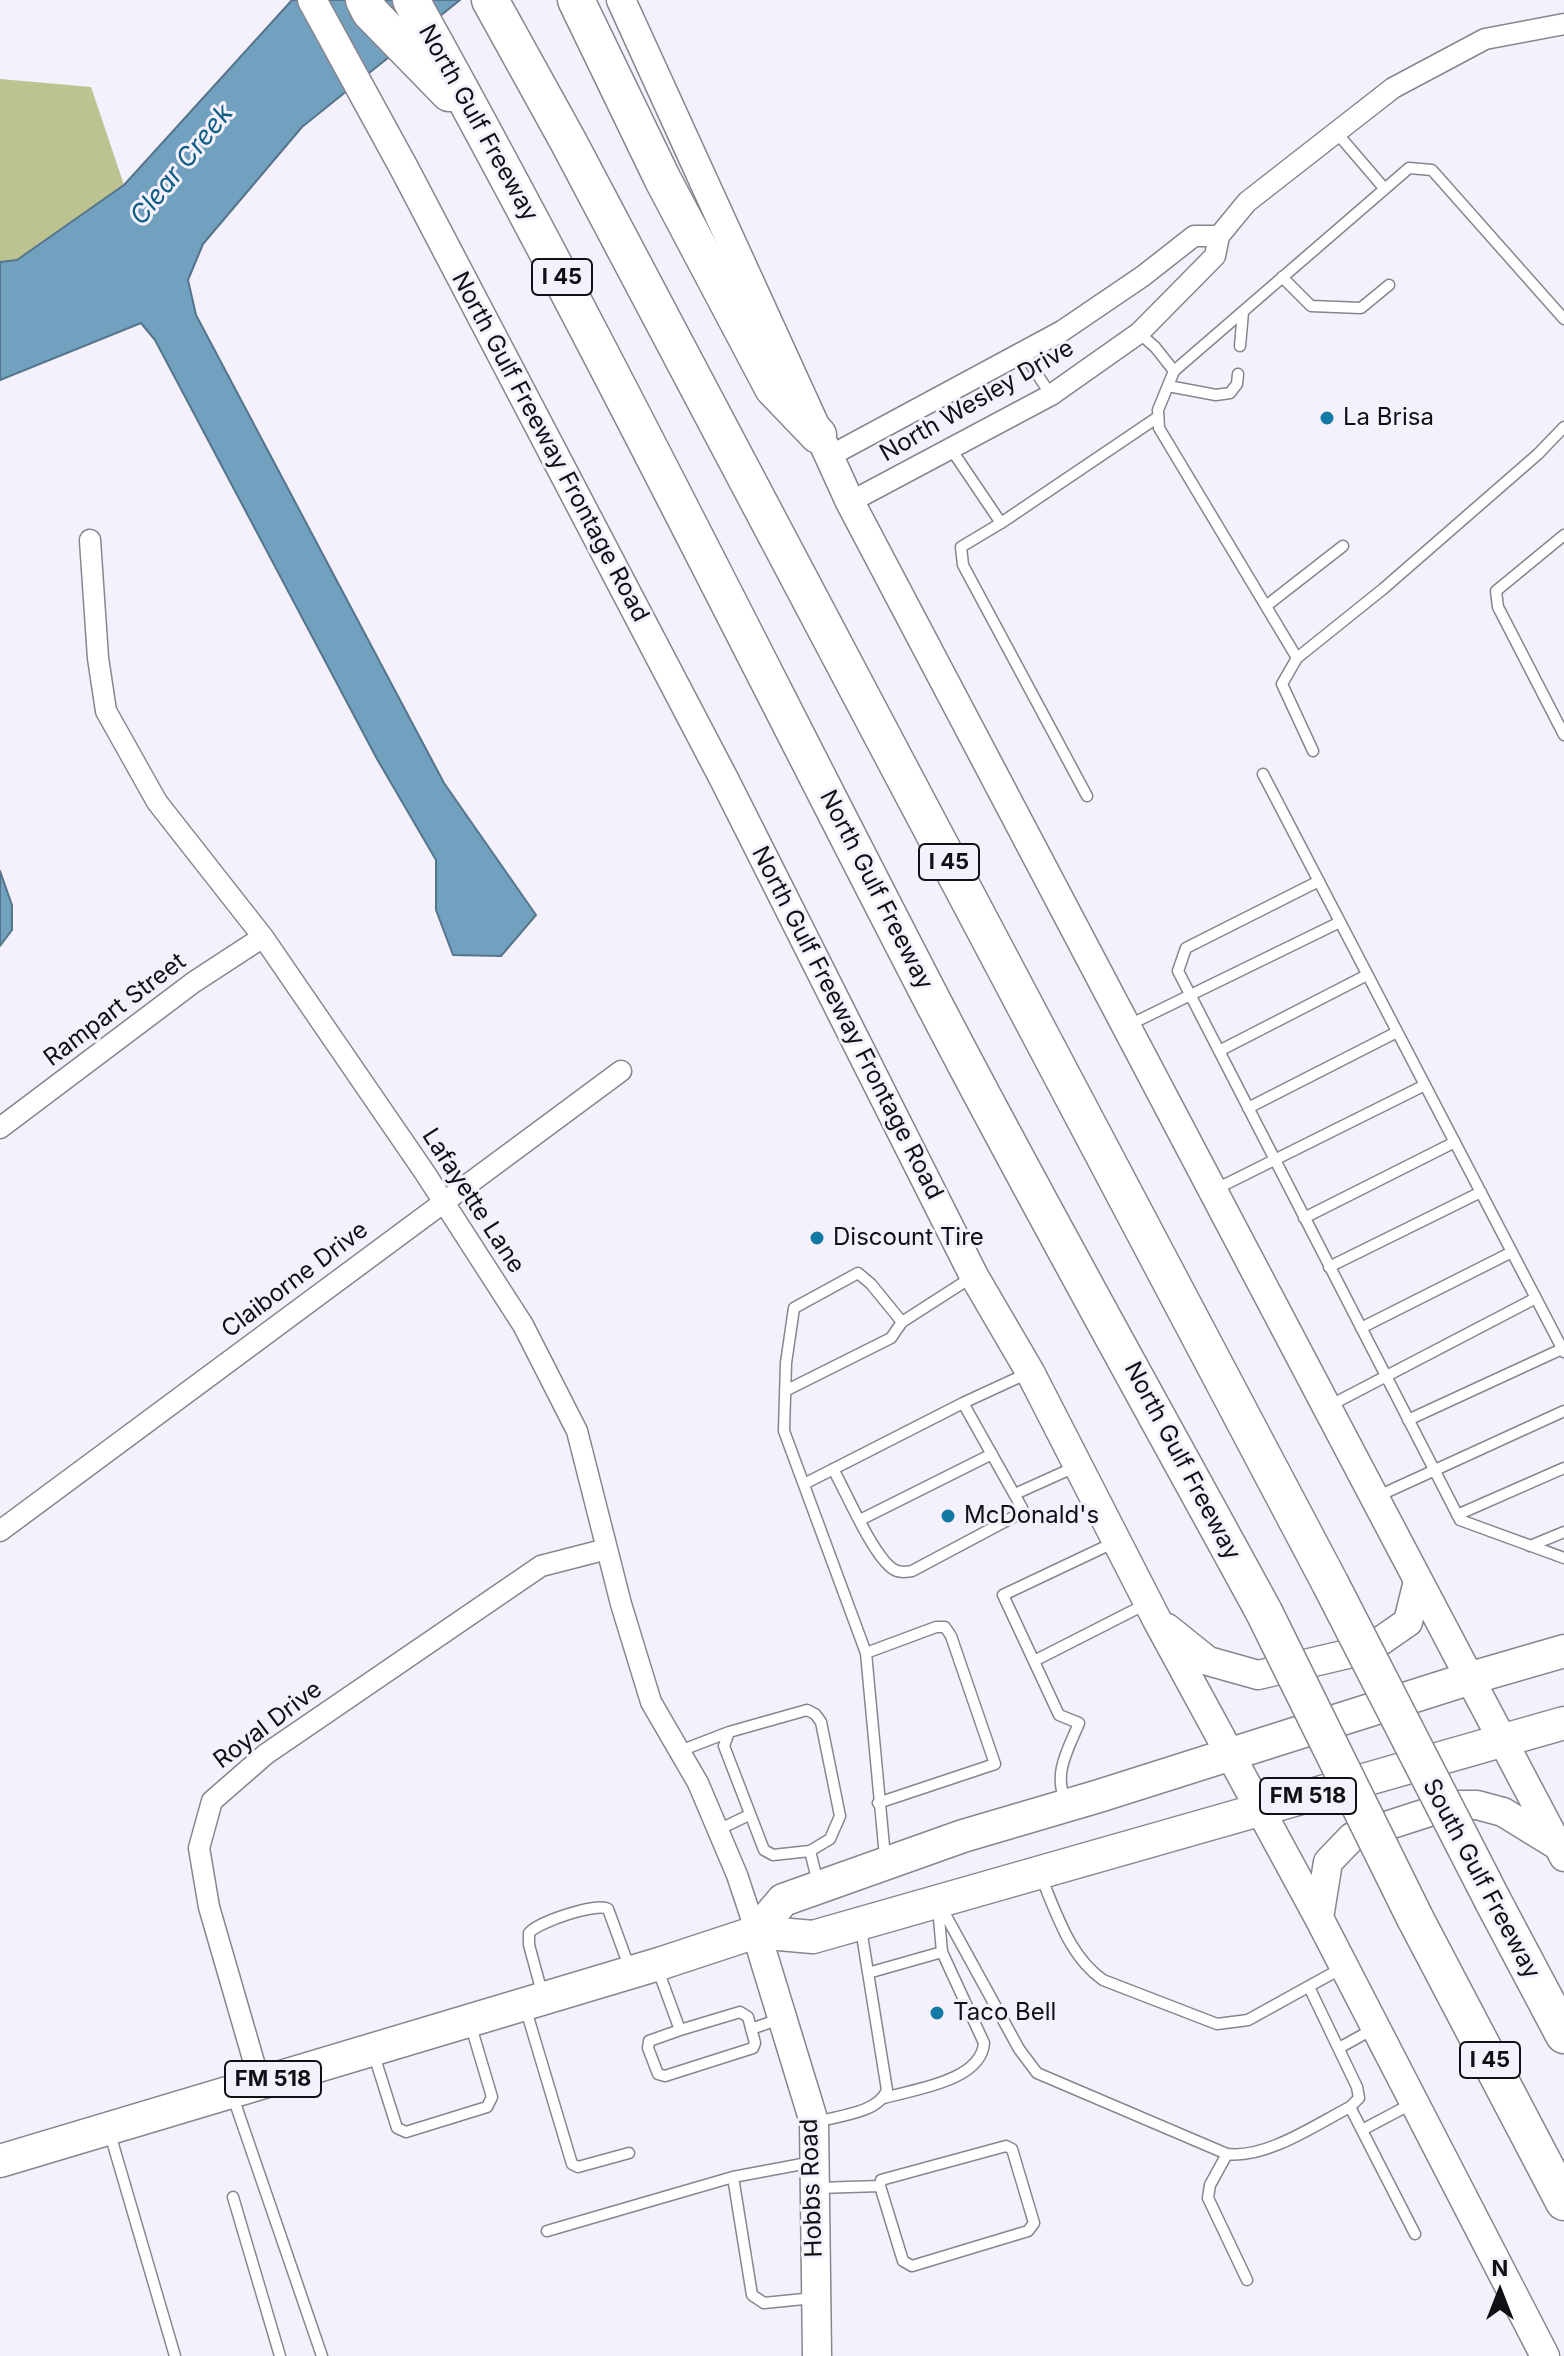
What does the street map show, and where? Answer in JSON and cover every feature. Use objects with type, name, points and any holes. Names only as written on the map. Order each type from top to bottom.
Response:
[{"type":"highway","points":[[364,0],[370,12],[482,127]]},
{"type":"highway","name":"North Gulf Freeway","points":[[411,0],[509,176],[615,378],[933,1003],[1264,1612],[1415,1918],[1564,2202]]},
{"type":"highway","name":"South Gulf Freeway","points":[[490,0],[568,141],[1330,1583],[1421,1765],[1564,2035]]},
{"type":"highway","points":[[576,0],[663,180],[773,388],[823,446]]},
{"type":"main road","name":"North Gulf Freeway Frontage Road","points":[[312,0],[404,168],[724,779],[974,1276],[1030,1372],[1117,1541],[1222,1757],[1258,1810],[1319,1918],[1545,2356]]},
{"type":"main road","points":[[621,0],[850,502],[1561,1852]]},
{"type":"main road","points":[[1152,1612],[1208,1661],[1258,1675],[1369,1649],[1408,1622],[1418,1581]]},
{"type":"main road","name":"FM 518","points":[[756,1932],[783,1900],[963,1836],[1564,1651]]},
{"type":"main road","name":"FM 518","points":[[0,2161],[756,1932],[813,1937],[1564,1723]]},
{"type":"main road","points":[[1319,1918],[1328,1862],[1352,1837],[1451,1805],[1477,1805],[1503,1812],[1561,1852]]},
{"type":"main road","name":"Hobbs Road","points":[[756,1932],[814,2122],[817,2356]]},
{"type":"street","name":"North Wesley Drive","points":[[850,502],[1051,395],[1139,333],[1215,256],[1219,236],[1247,202],[1393,88],[1485,39],[1564,24]]},
{"type":"street","name":"North Wesley Drive","points":[[823,446],[1023,353],[1143,276],[1194,236],[1219,236]]},
{"type":"street","name":"Lafayette Lane","points":[[90,540],[98,658],[106,711],[157,802],[263,937],[523,1325],[577,1431],[651,1702],[698,1783],[737,1875],[756,1932]]},
{"type":"street","name":"Rampart Street","points":[[0,1128],[194,982],[263,937]]},
{"type":"street","name":"Claiborne Drive","points":[[0,1531],[621,1071]]},
{"type":"street","name":"Royal Drive","points":[[246,2087],[199,1848],[212,1801],[266,1754],[541,1566],[607,1549]]},
{"type":"lane","points":[[1336,132],[1384,188]]},
{"type":"lane","points":[[1297,658],[1159,428],[1158,410],[1174,371],[1409,168],[1432,170],[1564,319]]},
{"type":"lane","points":[[1282,277],[1311,306],[1361,308],[1389,285]]},
{"type":"lane","points":[[1240,346],[1243,312]]},
{"type":"lane","points":[[1139,333],[1174,371]]},
{"type":"lane","points":[[1023,353],[1051,395]]},
{"type":"lane","points":[[1168,386],[1216,395],[1230,393],[1237,384],[1238,374]]},
{"type":"lane","points":[[1087,796],[963,565],[961,547],[1158,417]]},
{"type":"lane","points":[[1313,751],[1282,684],[1297,658],[1383,589],[1538,454],[1564,427]]},
{"type":"lane","points":[[951,449],[1001,523]]},
{"type":"lane","points":[[1564,535],[1496,591],[1498,607],[1564,735]]},
{"type":"lane","points":[[1266,606],[1343,546]]},
{"type":"lane","points":[[1263,774],[1563,1350],[1408,1420]]},
{"type":"lane","points":[[1319,881],[1186,948],[1178,971],[1460,1520],[1564,1558]]},
{"type":"lane","points":[[1126,1027],[1340,922]]},
{"type":"lane","points":[[1219,1051],[1367,975]]},
{"type":"lane","points":[[1248,1108],[1397,1032]]},
{"type":"lane","points":[[1212,1191],[1425,1085]]},
{"type":"lane","points":[[1304,1218],[1455,1142]]},
{"type":"lane","points":[[1329,1267],[1481,1192]]},
{"type":"lane","points":[[1361,1328],[1512,1252]]},
{"type":"lane","points":[[886,1863],[866,1653],[784,1431],[785,1391],[794,1308],[858,1273],[902,1322]]},
{"type":"lane","points":[[785,1391],[891,1338],[902,1322],[974,1276]]},
{"type":"lane","points":[[1328,1407],[1536,1298]]},
{"type":"lane","points":[[804,1484],[1030,1372]]},
{"type":"lane","points":[[833,1469],[877,1552],[893,1569],[903,1573],[1021,1513],[1022,1508],[1015,1494],[963,1403]]},
{"type":"lane","points":[[1374,1498],[1564,1411]]},
{"type":"lane","points":[[860,1520],[992,1454]]},
{"type":"lane","points":[[1015,1494],[1077,1465]]},
{"type":"lane","points":[[1457,1515],[1564,1468]]},
{"type":"lane","points":[[1530,1546],[1564,1532]]},
{"type":"lane","points":[[1068,1805],[1060,1786],[1060,1769],[1079,1723],[1059,1715],[1036,1660],[1003,1595],[1117,1541]]},
{"type":"lane","points":[[1036,1660],[1152,1612]]},
{"type":"lane","points":[[866,1653],[936,1627],[945,1627],[951,1636],[995,1764],[878,1803]]},
{"type":"lane","points":[[680,1751],[729,1732],[807,1710],[815,1714],[821,1722],[840,1816],[830,1839],[810,1851],[773,1855],[764,1850],[724,1746],[729,1732]]},
{"type":"lane","points":[[718,1830],[749,1815]]},
{"type":"lane","points":[[810,1851],[820,1889]]},
{"type":"lane","points":[[1038,1871],[1076,1956],[1089,1970],[1103,1980],[1217,2024],[1248,2020],[1344,1967]]},
{"type":"lane","points":[[938,1901],[1019,2049],[1037,2073],[1227,2154],[1241,2156],[1261,2152],[1350,2107],[1359,2098],[1357,2087],[1309,1987]]},
{"type":"lane","points":[[814,2122],[871,2107],[884,2098],[962,2075],[977,2063],[984,2043],[942,1952],[938,1901]]},
{"type":"lane","points":[[629,2153],[578,2167],[572,2164],[534,2001],[529,1933],[537,1925],[604,1906],[680,2030]]},
{"type":"lane","points":[[860,1923],[887,2090],[884,2098]]},
{"type":"lane","points":[[868,1973],[942,1952]]},
{"type":"lane","points":[[740,2012],[748,2017],[755,2043],[753,2048],[665,2076],[658,2074],[648,2048],[649,2041],[680,2030],[740,2012]]},
{"type":"lane","points":[[751,2029],[783,2018]]},
{"type":"lane","points":[[372,2050],[397,2128],[406,2132],[487,2107],[492,2097],[469,2020]]},
{"type":"lane","points":[[1339,2048],[1375,2028]]},
{"type":"lane","points":[[246,2087],[322,2356]]},
{"type":"lane","points":[[1362,2130],[1414,2102]]},
{"type":"lane","points":[[1350,2107],[1415,2234]]},
{"type":"lane","points":[[108,2129],[175,2356]]},
{"type":"lane","points":[[1006,2146],[1012,2149],[1034,2223],[1028,2231],[912,2266],[903,2261],[880,2186],[881,2180],[1006,2146]]},
{"type":"lane","points":[[1227,2154],[1210,2185],[1208,2198],[1247,2280]]},
{"type":"lane","points":[[547,2231],[733,2177],[815,2175],[880,2186]]},
{"type":"lane","points":[[733,2177],[752,2295],[764,2303],[815,2298]]},
{"type":"lane","points":[[233,2197],[280,2356]]},
{"type":"green space","points":[[0,79],[91,87],[124,185],[17,260],[0,262]]},
{"type":"water","name":"Clear Creek","points":[[292,0],[460,0],[302,127],[203,244],[188,280],[196,315],[444,783],[536,915],[501,956],[453,955],[436,910],[436,860],[377,759],[155,340],[141,323],[0,380],[0,262],[17,260],[124,185]]},
{"type":"water","points":[[0,871],[12,905],[12,930],[0,946]]},
{"type":"place","name":"La Brisa","points":[[1327,418]]},
{"type":"place","name":"Discount Tire","points":[[817,1238]]},
{"type":"place","name":"McDonald's","points":[[948,1516]]},
{"type":"place","name":"Taco Bell","points":[[937,2013]]}]
